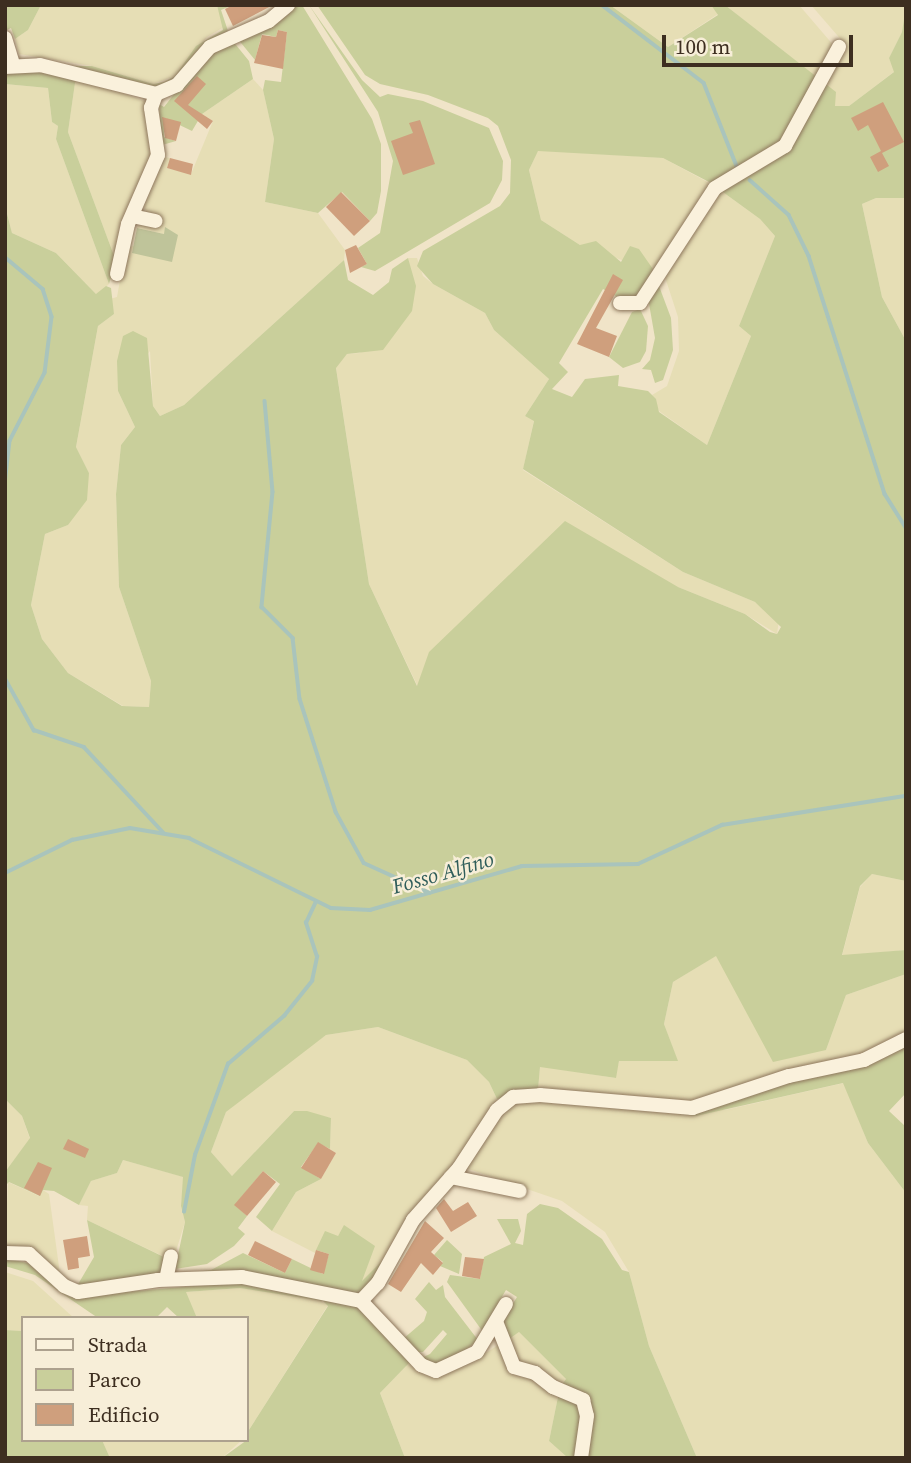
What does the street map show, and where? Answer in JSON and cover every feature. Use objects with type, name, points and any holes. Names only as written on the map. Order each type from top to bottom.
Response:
[{"type":"street","points":[[5,38],[9,65],[91,75],[156,93],[177,85],[210,47],[269,21],[288,5]]},
{"type":"street","points":[[620,303],[640,303],[715,188],[785,146],[839,47]]},
{"type":"street","points":[[117,274],[132,216],[158,155],[151,108],[156,93]]},
{"type":"street","points":[[132,216],[155,221]]},
{"type":"street","points":[[361,1301],[378,1283],[413,1220],[452,1177],[503,1103],[513,1097],[540,1095],[692,1108],[789,1076],[864,1060],[906,1039]]},
{"type":"street","points":[[452,1177],[520,1191]]},
{"type":"street","points":[[5,1253],[29,1254],[64,1286],[79,1292],[158,1280],[242,1277],[361,1301],[421,1365],[436,1371],[477,1352],[497,1324],[506,1304]]},
{"type":"street","points":[[167,1275],[171,1256]]},
{"type":"street","points":[[497,1324],[514,1367],[535,1373],[553,1387],[583,1400],[587,1416],[581,1458]]},
{"type":"shaded area","points":[[41,5],[217,5],[224,27],[207,37],[175,76],[153,84],[92,66],[19,54],[15,39],[28,30]]},
{"type":"shaded area","points":[[610,5],[711,5],[718,14],[668,47]]},
{"type":"shaded area","points":[[725,5],[799,5],[835,47],[821,81]]},
{"type":"shaded area","points":[[811,5],[906,5],[902,32],[889,58],[895,71],[849,106],[835,106],[826,84],[844,43]]},
{"type":"shaded area","points":[[76,76],[147,102],[153,150],[120,226],[116,261],[68,132]]},
{"type":"shaded area","points":[[253,79],[263,90],[274,139],[265,202],[318,213],[345,250],[344,260],[184,405],[160,416],[153,406],[150,351],[118,391],[135,427],[121,445],[116,494],[119,587],[151,681],[149,707],[123,706],[68,673],[42,639],[31,605],[45,534],[68,525],[89,473],[76,447],[98,326],[114,314],[110,299],[117,297],[126,247],[134,246],[132,253],[164,234],[137,228],[147,213],[142,202],[163,157],[170,158],[167,168],[191,174],[213,121],[202,114]]},
{"type":"shaded area","points":[[5,84],[48,88],[52,122],[58,126],[56,139],[109,284],[97,295],[56,253],[12,233],[5,206]]},
{"type":"shaded area","points":[[538,150],[663,158],[713,185],[655,272],[580,245],[541,220],[529,170]]},
{"type":"shaded area","points":[[720,190],[760,219],[775,236],[739,326],[751,336],[707,445],[659,411],[652,395],[667,386],[679,351],[678,317],[664,274]]},
{"type":"shaded area","points":[[876,198],[906,198],[906,341],[882,297],[862,204]]},
{"type":"shaded area","points":[[408,258],[417,258],[423,276],[433,284],[485,313],[494,330],[549,379],[525,416],[534,420],[523,470],[683,572],[755,602],[779,620],[777,634],[745,614],[678,587],[418,687],[369,584],[336,367],[347,354],[360,353],[410,268]]},
{"type":"shaded area","points":[[872,874],[906,881],[906,950],[842,956],[860,887]]},
{"type":"shaded area","points":[[717,955],[826,1050],[846,995],[906,974],[906,1035],[859,1057],[691,1105],[538,1090],[540,1066],[615,1078],[619,1061],[677,1060],[664,1024],[673,982]]},
{"type":"shaded area","points":[[378,1027],[467,1060],[489,1082],[497,1099],[484,1125],[368,1279],[361,1282],[344,1226],[338,1236],[315,1253],[272,1231],[296,1192],[321,1179],[336,1153],[330,1149],[331,1118],[294,1111],[232,1176],[211,1152],[226,1112],[290,1059],[326,1035]]},
{"type":"shaded area","points":[[844,1083],[868,1143],[906,1193],[906,1458],[697,1458],[649,1346],[629,1272],[605,1232],[562,1201],[463,1167],[498,1112],[514,1099],[725,1110]]},
{"type":"shaded area","points":[[5,1099],[22,1116],[30,1139],[5,1172]]},
{"type":"shaded area","points":[[123,1160],[184,1177],[181,1206],[185,1222],[173,1261],[87,1220],[88,1206],[79,1205],[91,1181],[117,1173]]},
{"type":"shaded area","points":[[8,1182],[39,1196],[43,1190],[49,1194],[60,1274],[28,1247],[5,1248]]},
{"type":"shaded area","points":[[5,1272],[33,1281],[72,1316],[21,1316],[21,1331],[5,1330]]},
{"type":"shaded area","points":[[240,1288],[316,1298],[328,1305],[248,1431],[248,1316],[196,1316],[185,1292]]},
{"type":"shaded area","points":[[519,1332],[566,1379],[560,1387],[549,1441],[568,1458],[405,1458],[380,1393],[411,1361],[445,1372],[468,1364]]},
{"type":"shaded area","points":[[103,1442],[240,1442],[222,1458],[110,1458]]},
{"type":"green space","points":[[5,5],[41,5],[28,30],[15,39],[11,28],[5,31]]},
{"type":"green space","points":[[217,5],[233,5],[221,10],[228,31],[176,79],[157,89],[71,66],[92,66],[153,84],[164,82],[175,76],[196,46],[223,30]]},
{"type":"green space","points":[[297,5],[302,5],[372,119],[381,144],[381,191],[377,213],[370,221],[342,192],[318,213],[265,202],[274,139],[263,90],[265,80],[281,82],[287,32],[278,30],[276,37],[262,34],[255,60],[237,38]]},
{"type":"green space","points":[[309,5],[362,80],[380,97],[388,94],[423,101],[489,128],[503,161],[502,180],[490,203],[375,271],[361,267],[367,264],[358,248],[380,233],[393,161],[378,112]]},
{"type":"green space","points":[[317,5],[610,5],[668,47],[718,15],[711,5],[725,5],[836,92],[835,106],[849,106],[894,72],[889,58],[902,32],[906,5],[906,198],[876,198],[862,204],[882,297],[906,341],[906,881],[872,874],[860,886],[842,955],[906,950],[906,974],[846,995],[826,1050],[773,1062],[716,956],[673,982],[664,1024],[678,1061],[619,1061],[616,1078],[540,1067],[538,1090],[497,1099],[489,1082],[467,1060],[378,1027],[326,1035],[226,1112],[211,1152],[232,1176],[294,1111],[307,1111],[331,1118],[330,1149],[318,1143],[301,1167],[321,1179],[296,1192],[272,1231],[256,1217],[280,1184],[263,1171],[235,1205],[247,1216],[238,1228],[245,1234],[234,1246],[207,1264],[175,1269],[185,1222],[181,1206],[183,1177],[123,1160],[117,1173],[91,1181],[79,1205],[54,1191],[43,1190],[40,1196],[9,1182],[5,1186],[5,1172],[30,1138],[22,1116],[5,1099],[5,206],[12,233],[56,253],[96,294],[106,286],[111,288],[114,314],[98,326],[76,447],[89,473],[87,500],[68,525],[45,534],[31,605],[42,639],[68,673],[122,706],[149,707],[151,681],[119,587],[116,494],[121,445],[135,427],[118,391],[117,361],[123,336],[133,331],[147,338],[153,406],[160,416],[184,405],[344,260],[348,280],[373,295],[389,282],[392,269],[408,258],[416,286],[412,311],[383,350],[347,354],[336,368],[369,584],[417,686],[429,652],[565,521],[678,587],[745,614],[770,632],[777,634],[781,627],[755,602],[683,572],[523,469],[534,421],[525,416],[549,379],[494,330],[485,313],[433,284],[417,266],[423,251],[500,206],[510,193],[511,160],[498,126],[488,118],[428,95],[380,84],[365,75]],"holes":[[[538,151],[663,158],[709,182],[760,219],[775,236],[739,326],[751,336],[707,445],[659,412],[656,399],[648,391],[618,386],[619,375],[585,379],[572,397],[552,389],[568,372],[559,363],[603,289],[623,300],[639,297],[655,272],[639,249],[630,246],[621,262],[596,241],[580,245],[541,220],[529,170]]]},
{"type":"green space","points":[[232,40],[249,61],[253,79],[202,114],[192,131],[165,118],[164,137],[176,141],[162,145],[159,104],[164,107],[204,56]]},
{"type":"green space","points":[[25,68],[76,76],[68,132],[116,261],[109,284],[56,139],[58,126],[52,122],[48,88],[5,84],[5,71]]},
{"type":"green space","points":[[165,227],[178,235],[172,262],[132,253],[137,228],[164,234]]},
{"type":"green space","points":[[659,286],[671,318],[673,350],[663,380],[655,383],[651,370],[642,369],[650,360],[655,338],[648,298]]},
{"type":"green space","points":[[640,309],[648,326],[646,351],[640,362],[623,368],[609,357],[632,312]]},
{"type":"green space","points":[[906,1044],[906,1093],[889,1111],[906,1127],[906,1193],[868,1143],[843,1083],[696,1116],[632,1108],[693,1112]]},
{"type":"green space","points":[[540,1204],[558,1208],[602,1239],[622,1270],[629,1272],[649,1346],[697,1458],[568,1458],[549,1441],[560,1387],[566,1379],[519,1332],[509,1339],[502,1321],[517,1297],[506,1290],[500,1300],[503,1303],[483,1332],[447,1282],[450,1275],[480,1279],[484,1257],[511,1244],[497,1219],[518,1219],[521,1231],[515,1243],[523,1245],[527,1214]]},
{"type":"green space","points":[[87,1220],[166,1258],[161,1273],[77,1286],[94,1257]]},
{"type":"green space","points":[[344,1225],[375,1246],[362,1281],[393,1250],[361,1295],[243,1271],[176,1274],[211,1270],[243,1253],[285,1273],[292,1259],[323,1274],[329,1254],[316,1250],[325,1231],[338,1236]]},
{"type":"green space","points":[[447,1240],[462,1254],[459,1274],[440,1266],[443,1262],[434,1255]]},
{"type":"green space","points":[[5,1258],[36,1265],[54,1287],[70,1297],[238,1282],[361,1305],[411,1361],[380,1393],[405,1458],[222,1458],[248,1442],[248,1431],[328,1306],[323,1301],[240,1288],[186,1292],[196,1316],[177,1316],[167,1307],[158,1316],[95,1316],[35,1275],[5,1266]]},
{"type":"green space","points":[[429,1282],[436,1290],[443,1285],[445,1297],[478,1340],[445,1367],[419,1359],[430,1354],[447,1334],[443,1330],[423,1352],[415,1352],[403,1339],[424,1321],[427,1312],[415,1299]]},
{"type":"green space","points":[[5,1330],[21,1331],[21,1442],[103,1442],[110,1458],[5,1458]]},
{"type":"building","points":[[233,5],[273,5],[233,26],[225,9]]},
{"type":"building","points":[[278,30],[287,32],[283,69],[254,63],[262,35],[276,37]]},
{"type":"building","points":[[197,76],[206,84],[188,105],[213,121],[207,129],[174,101]]},
{"type":"building","points":[[883,102],[904,142],[882,153],[889,166],[878,172],[870,157],[881,151],[868,125],[858,131],[851,118]]},
{"type":"building","points":[[162,117],[181,122],[176,141],[165,138]]},
{"type":"building","points":[[420,120],[435,164],[403,175],[391,141],[413,133],[409,123]]},
{"type":"building","points":[[170,158],[193,164],[191,175],[167,168]]},
{"type":"building","points":[[341,192],[370,221],[354,236],[326,207]]},
{"type":"building","points":[[356,245],[367,264],[350,273],[345,250]]},
{"type":"building","points":[[613,274],[623,280],[596,328],[617,336],[609,357],[577,344]]},
{"type":"building","points":[[68,1139],[89,1149],[85,1158],[63,1149]]},
{"type":"building","points":[[318,1142],[336,1153],[321,1179],[301,1168]]},
{"type":"building","points":[[38,1162],[52,1168],[40,1196],[24,1188]]},
{"type":"building","points":[[263,1171],[276,1182],[247,1216],[234,1205]]},
{"type":"building","points":[[444,1199],[453,1211],[468,1202],[477,1216],[451,1232],[436,1208]]},
{"type":"building","points":[[425,1221],[444,1238],[431,1252],[443,1263],[433,1275],[421,1263],[401,1292],[388,1284]]},
{"type":"building","points":[[87,1236],[90,1256],[78,1258],[79,1268],[68,1270],[63,1240]]},
{"type":"building","points":[[255,1241],[292,1259],[285,1273],[248,1255]]},
{"type":"building","points":[[316,1250],[329,1254],[324,1274],[310,1270]]},
{"type":"building","points":[[465,1257],[484,1259],[480,1279],[462,1276]]},
{"type":"waterway","points":[[602,5],[704,83],[738,169]]},
{"type":"waterway","points":[[750,180],[789,215],[809,256],[885,494],[906,528]]},
{"type":"waterway","points":[[5,257],[43,289],[52,317],[45,373],[10,441],[5,484]]},
{"type":"waterway","points":[[265,401],[273,492],[262,607],[293,638],[300,699],[336,812],[364,863],[430,893]]},
{"type":"waterway","points":[[5,678],[34,730],[84,747],[163,832]]},
{"type":"waterway","name":"Fosso Alfino","points":[[5,873],[72,840],[130,828],[189,838],[331,908],[370,910],[522,866],[638,864],[722,825],[906,796]]},
{"type":"waterway","points":[[184,1212],[195,1155],[228,1064],[284,1016],[312,981],[317,957],[306,923],[316,902]]}]
